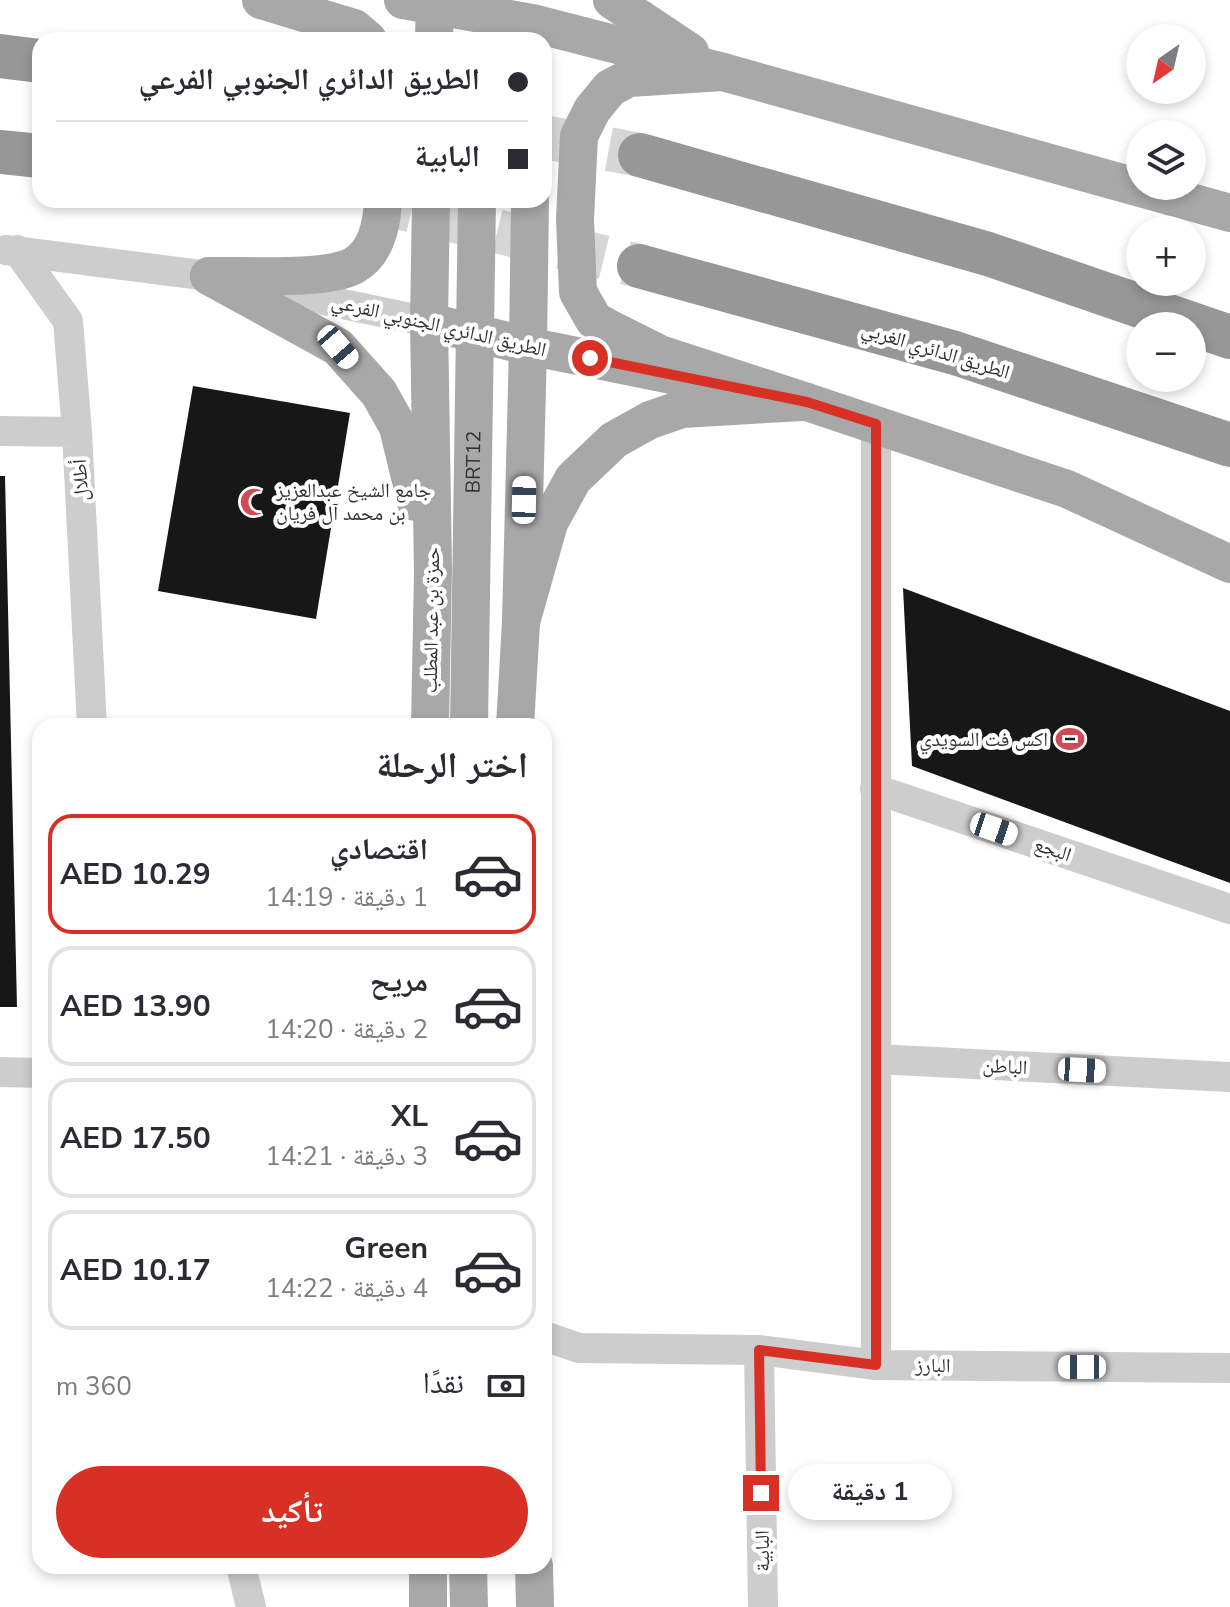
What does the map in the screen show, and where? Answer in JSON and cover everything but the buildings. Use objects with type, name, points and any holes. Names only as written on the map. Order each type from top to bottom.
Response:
[{"type":"highway","points":[[0,56],[32,60]]},
{"type":"highway","points":[[0,152],[32,155]]},
{"type":"highway","points":[[640,155],[988,254],[1230,337]]},
{"type":"highway","name":"الطريق الدائري الغربي","points":[[639,266],[955,353],[1230,445]]},
{"type":"main road","points":[[261,0],[359,32]]},
{"type":"main road","points":[[612,0],[723,72]]},
{"type":"main road","points":[[427,11],[481,13],[532,21],[1230,213]]},
{"type":"main road","points":[[723,72],[629,78],[610,88],[592,110],[579,136],[575,219],[578,292],[594,320],[660,354],[807,402]]},
{"type":"main road","points":[[209,276],[327,274],[355,265],[375,243],[383,208]]},
{"type":"main road","name":"حمزة بن عبد المطلب","points":[[430,718],[433,571],[429,322],[431,208]]},
{"type":"main road","name":"BRT12","points":[[469,718],[477,208]]},
{"type":"main road","points":[[515,718],[521,622],[530,208]]},
{"type":"main road","points":[[209,276],[338,347],[379,393],[398,427],[433,571]]},
{"type":"main road","name":"الطريق الدائري الجنوبي الفرعي","points":[[429,322],[528,346],[807,402],[1067,489],[1230,564]]},
{"type":"main road","points":[[521,622],[549,523],[573,479],[614,440],[650,420],[682,409],[807,402]]},
{"type":"main road","points":[[428,1574],[428,1607]]},
{"type":"main road","points":[[468,1574],[469,1607]]},
{"type":"main road","points":[[534,1574],[535,1607]]},
{"type":"street","name":"الطريق الدائري الجنوبي الفرعي","points":[[9,250],[209,276],[429,322]]},
{"type":"street","name":"أطلال","points":[[9,250],[68,321],[92,718]]},
{"type":"street","points":[[876,424],[876,1365]]},
{"type":"street","points":[[0,431],[77,432]]},
{"type":"street","name":"البجع","points":[[875,789],[1230,909]]},
{"type":"street","name":"الباطن","points":[[876,1059],[1230,1077]]},
{"type":"street","points":[[0,1072],[32,1073]]},
{"type":"street","name":"البارز","points":[[552,1339],[579,1348],[759,1350],[876,1365],[1230,1368]]},
{"type":"street","name":"البابية","points":[[759,1350],[763,1607]]},
{"type":"street","points":[[243,1574],[251,1607]]},
{"type":"tunnel","points":[[552,138],[640,155]]},
{"type":"tunnel","points":[[402,208],[639,266]]},
{"type":"place","name":"جامع الشيخ عبدالعزيز بن محمد آل فريان","points":[[254,502]]},
{"type":"place","name":"اكس فت السويدي","points":[[1070,739]]},
{"type":"route","points":[[590,358],[807,402],[876,424],[876,1365],[759,1350],[761,1493]]}]
